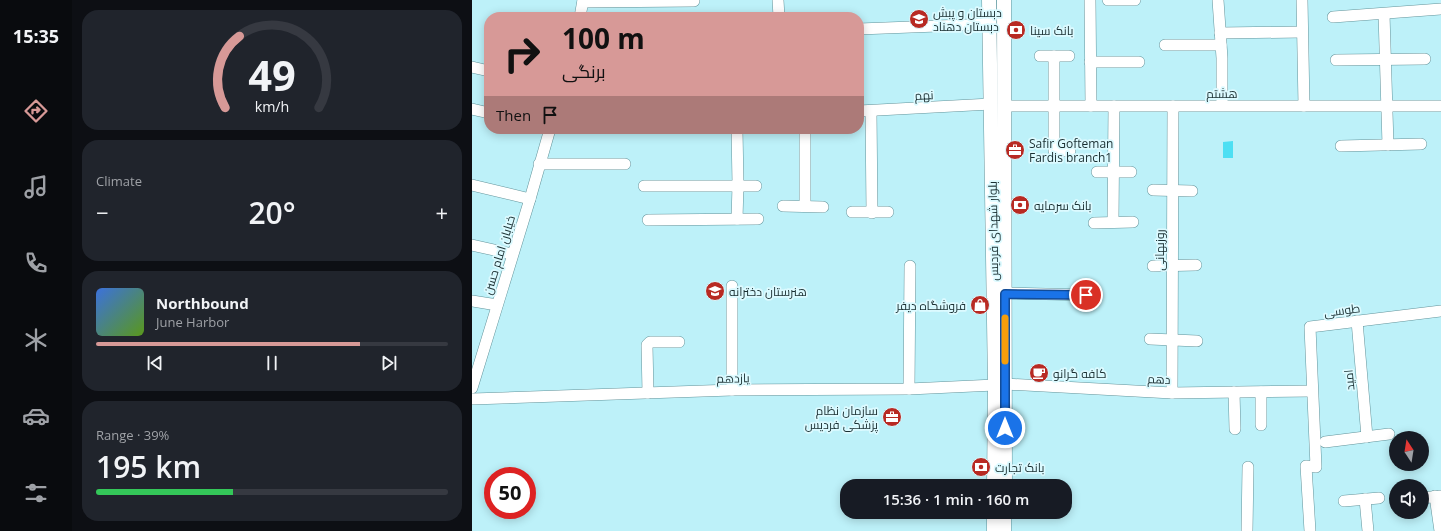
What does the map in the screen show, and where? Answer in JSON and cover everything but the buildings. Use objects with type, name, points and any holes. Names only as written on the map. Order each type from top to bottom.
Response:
[{"type":"main road","name":"بلوار شهدای فردیس","points":[[989,0],[997,105],[1005,294],[994,479]]},
{"type":"main road","name":"بلوار شهدای فردیس","points":[[1004,0],[997,105],[1000,384],[1005,479]]},
{"type":"main road","points":[[994,519],[994,531]]},
{"type":"main road","points":[[1004,519],[1004,531]]},
{"type":"street","points":[[778,0],[779,12]]},
{"type":"street","points":[[1090,0],[1091,106]]},
{"type":"street","points":[[1108,0],[1135,0]]},
{"type":"street","points":[[1218,0],[1222,71],[1222,106]]},
{"type":"street","points":[[1302,0],[1304,106]]},
{"type":"street","points":[[581,12],[583,1],[694,1]]},
{"type":"street","points":[[1333,17],[1441,9]]},
{"type":"street","points":[[1384,14],[1388,145]]},
{"type":"street","points":[[864,29],[990,24]]},
{"type":"street","points":[[1220,32],[1302,32]]},
{"type":"street","points":[[1165,45],[1221,45]]},
{"type":"street","points":[[1040,56],[1069,56]]},
{"type":"street","points":[[1054,56],[1054,152],[1070,150]]},
{"type":"street","points":[[1336,60],[1425,59]]},
{"type":"street","points":[[1090,62],[1138,62]]},
{"type":"street","points":[[472,67],[484,70]]},
{"type":"street","name":"هشتم","points":[[997,105],[1441,106]]},
{"type":"street","name":"نهم","points":[[864,111],[997,105]]},
{"type":"street","points":[[1113,222],[1114,106]]},
{"type":"street","name":"روزبهانی","points":[[1172,393],[1173,106]]},
{"type":"street","points":[[472,109],[484,112]]},
{"type":"street","points":[[871,111],[872,213]]},
{"type":"street","name":"خیابان امام حسن","points":[[472,388],[548,134]]},
{"type":"street","points":[[737,134],[738,218]]},
{"type":"street","points":[[805,134],[805,206]]},
{"type":"street","points":[[1340,146],[1421,144]]},
{"type":"street","points":[[539,164],[625,164]]},
{"type":"street","points":[[1097,172],[1131,172]]},
{"type":"street","points":[[472,185],[530,199]]},
{"type":"street","points":[[644,186],[756,186]]},
{"type":"street","points":[[1153,190],[1192,191]]},
{"type":"street","points":[[783,206],[824,207]]},
{"type":"street","points":[[852,212],[888,212]]},
{"type":"street","points":[[648,220],[758,219]]},
{"type":"street","points":[[1094,223],[1133,222]]},
{"type":"street","points":[[472,244],[512,254]]},
{"type":"street","points":[[1153,266],[1196,265]]},
{"type":"street","points":[[909,389],[910,266]]},
{"type":"street","points":[[732,286],[732,390]]},
{"type":"street","points":[[1005,294],[1086,295]]},
{"type":"street","points":[[472,300],[497,305]]},
{"type":"street","name":"طوسی","points":[[1310,531],[1306,466],[1316,466],[1310,327],[1441,311]]},
{"type":"street","name":"امید","points":[[1357,321],[1367,437]]},
{"type":"street","points":[[1150,339],[1197,341]]},
{"type":"street","points":[[648,393],[647,345],[650,342],[679,342]]},
{"type":"street","name":"یازدهم","points":[[472,399],[732,390],[909,389],[1000,384]]},
{"type":"street","name":"دهم","points":[[1000,384],[1172,393],[1312,391]]},
{"type":"street","points":[[1234,392],[1235,429]]},
{"type":"street","points":[[1261,392],[1261,425]]},
{"type":"street","points":[[1325,442],[1389,434]]},
{"type":"street","points":[[1247,531],[1248,467]]},
{"type":"street","points":[[1438,496],[1440,531]]},
{"type":"street","points":[[1344,501],[1379,498]]},
{"type":"street","points":[[1365,499],[1368,531]]},
{"type":"water","points":[[1233,141],[1233,158],[1223,158],[1223,142]]},
{"type":"slow traffic","points":[[1005,318],[1005,361]]},
{"type":"place","name":"دبستان و پبش دبستان دهناد","points":[[919,19]]},
{"type":"place","name":"بانک سینا","points":[[1016,30]]},
{"type":"place","name":"Safir Gofteman Fardis branch1","points":[[1015,150]]},
{"type":"place","name":"بانک سرمایه","points":[[1020,205]]},
{"type":"place","name":"هنرستان دخترانه","points":[[715,291]]},
{"type":"place","name":"فروشگاه دیفر","points":[[980,305]]},
{"type":"place","name":"کافه گرانو","points":[[1039,373]]},
{"type":"place","name":"سازمان نظام پزشکی فردیس","points":[[892,417]]},
{"type":"place","name":"بانک تجارت","points":[[981,467]]},
{"type":"route","points":[[1005,428],[1005,294],[1086,295]]}]
